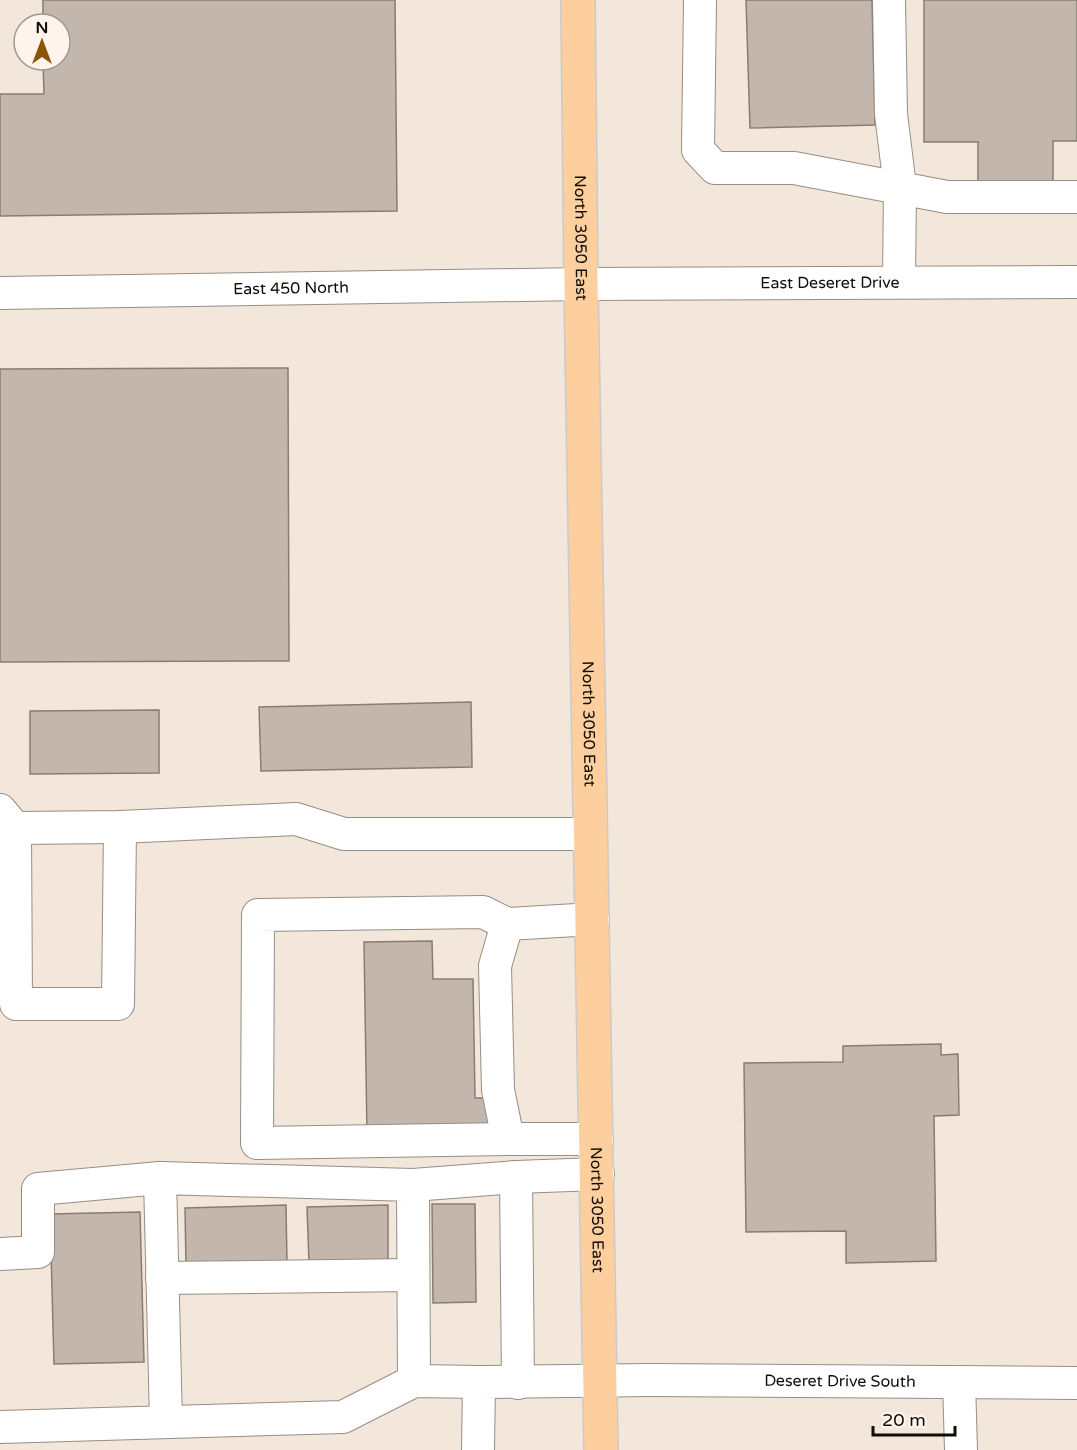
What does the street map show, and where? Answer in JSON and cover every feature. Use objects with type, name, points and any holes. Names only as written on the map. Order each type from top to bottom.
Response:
[{"type":"main road","name":"North 3050 East","points":[[578,0],[602,1450]]},
{"type":"street","points":[[700,0],[698,150],[714,168],[794,168],[947,197],[1077,197]]},
{"type":"street","points":[[889,0],[891,114],[900,187],[899,282]]},
{"type":"street","name":"East Deseret Drive","points":[[581,284],[1077,282]]},
{"type":"street","name":"East 450 North","points":[[0,293],[581,284]]},
{"type":"street","points":[[120,827],[118,1004],[16,1004],[8,819],[120,827],[296,819],[344,834],[591,834]]},
{"type":"street","points":[[593,919],[507,924],[483,912],[258,915],[257,1143],[597,1139]]},
{"type":"street","points":[[507,924],[495,966],[498,1090],[508,1139]]},
{"type":"street","points":[[0,1254],[38,1252],[38,1189],[160,1178],[413,1185],[598,1174]]},
{"type":"street","points":[[160,1178],[166,1422]]},
{"type":"street","points":[[516,1178],[518,1383]]},
{"type":"street","points":[[3,1450],[0,1427],[343,1417],[414,1381],[413,1185]]},
{"type":"street","points":[[162,1278],[413,1275]]},
{"type":"street","name":"Deseret Drive South","points":[[414,1381],[1077,1383]]},
{"type":"street","points":[[478,1382],[478,1450]]},
{"type":"street","points":[[959,1382],[961,1450]]},
{"type":"building","points":[[43,0],[395,0],[397,211],[0,216],[0,94],[44,94],[43,72],[72,72],[72,12],[43,12]]},
{"type":"building","points":[[746,0],[872,0],[875,125],[750,128]]},
{"type":"building","points":[[924,0],[1077,0],[1077,141],[1053,141],[1053,182],[978,182],[978,142],[924,142]]},
{"type":"building","points":[[288,368],[289,661],[0,662],[0,369]]},
{"type":"building","points":[[471,702],[472,767],[261,771],[259,707]]},
{"type":"building","points":[[159,710],[159,773],[30,774],[30,711]]},
{"type":"building","points":[[432,941],[433,979],[473,979],[475,1098],[494,1098],[494,1133],[367,1135],[364,942]]},
{"type":"building","points":[[941,1044],[941,1055],[958,1054],[959,1115],[934,1116],[936,1261],[846,1263],[846,1231],[746,1232],[744,1063],[843,1062],[843,1046]]},
{"type":"building","points":[[432,1204],[475,1204],[476,1302],[433,1303]]},
{"type":"building","points":[[286,1205],[287,1264],[186,1267],[185,1208]]},
{"type":"building","points":[[388,1205],[388,1260],[309,1262],[307,1207]]},
{"type":"building","points":[[140,1212],[144,1362],[54,1364],[50,1214]]}]
